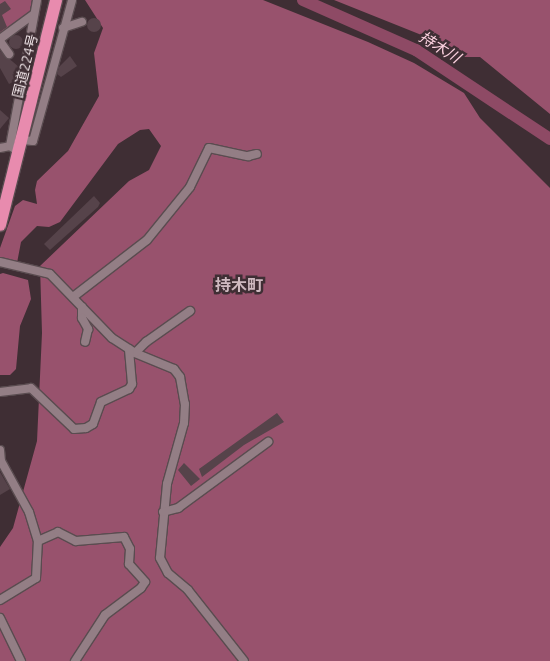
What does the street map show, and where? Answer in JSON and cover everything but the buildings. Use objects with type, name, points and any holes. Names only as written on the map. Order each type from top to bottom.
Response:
[{"type":"highway","name":"国道224号","points":[[0,225],[17,146],[56,0]]},
{"type":"street","points":[[17,146],[37,0]]},
{"type":"street","points":[[0,148],[17,146],[33,141],[72,0]]},
{"type":"street","points":[[9,54],[0,40],[34,14]]},
{"type":"street","points":[[63,28],[82,22]]},
{"type":"street","points":[[73,297],[146,240],[190,187],[209,148],[248,156],[257,154]]},
{"type":"street","points":[[0,262],[50,274],[112,338],[132,351],[174,369],[180,377],[185,404],[163,512],[162,564],[188,590],[244,661]]},
{"type":"street","points":[[82,307],[82,318],[88,328],[85,342]]},
{"type":"street","points":[[132,351],[190,311]]},
{"type":"street","points":[[0,392],[31,388],[74,429],[86,428],[93,424],[102,402],[129,389],[132,384],[132,351]]},
{"type":"street","points":[[163,512],[178,508],[268,442]]},
{"type":"street","points":[[0,450],[1,461],[29,512],[38,541],[36,578],[0,600]]},
{"type":"street","points":[[38,541],[58,532],[76,541],[124,537],[130,550],[129,564],[145,582],[141,588],[105,615],[75,661]]},
{"type":"street","points":[[0,618],[21,661]]},
{"type":"shaded area","points":[[0,0],[32,0],[30,12],[0,36]]},
{"type":"shaded area","points":[[85,0],[263,0],[368,42],[414,63],[464,93],[480,118],[550,188],[550,661],[0,661],[0,547],[13,528],[37,441],[42,333],[40,266],[129,181],[149,170],[161,146],[149,129],[140,130],[118,144],[60,222],[49,227],[37,226],[21,242],[17,263],[0,260],[0,248],[15,206],[23,200],[37,204],[35,190],[37,181],[68,151],[99,96],[94,53],[103,28]]},
{"type":"shaded area","points":[[334,0],[550,0],[550,114],[480,57],[461,57],[424,36]]},
{"type":"shaded area","points":[[3,273],[28,280],[31,299],[20,326],[16,369],[10,375],[0,375],[0,274]]},
{"type":"waterway","name":"持木川","points":[[303,0],[416,50],[550,139]]},
{"type":"district","name":"持木町","points":[[239,285]]}]
